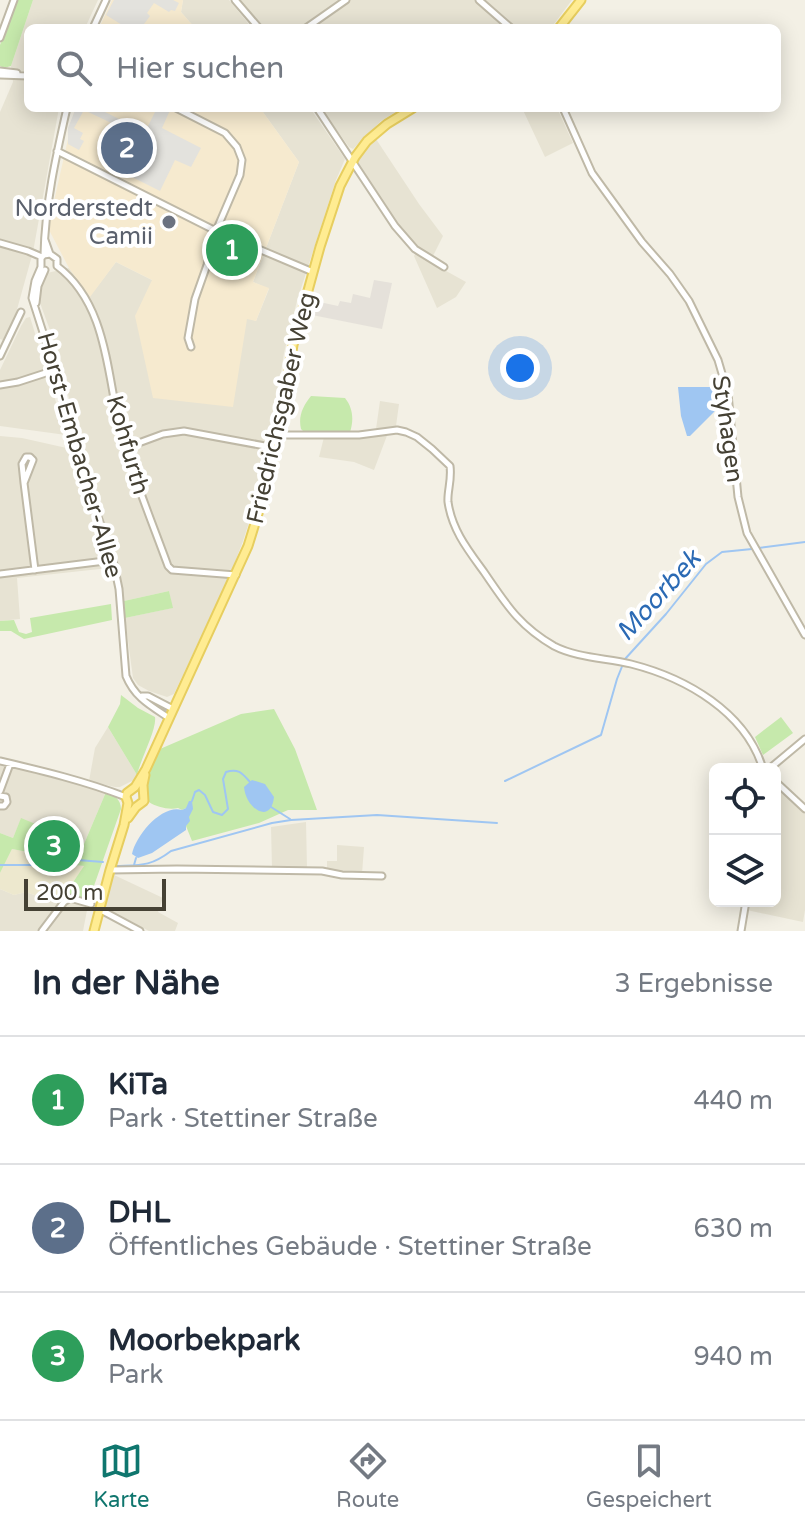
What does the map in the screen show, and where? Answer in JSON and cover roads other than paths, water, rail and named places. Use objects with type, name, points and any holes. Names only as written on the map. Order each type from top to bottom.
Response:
[{"type":"main road","points":[[562,24],[581,0]]},
{"type":"main road","name":"Friedrichsgaber Weg","points":[[146,769],[144,801],[130,797],[146,769],[248,546],[276,448],[293,345],[340,186],[362,147],[405,112]]},
{"type":"main road","points":[[94,931],[130,797],[143,791]]},
{"type":"street","points":[[0,38],[14,0]]},
{"type":"street","points":[[95,24],[106,0]]},
{"type":"street","points":[[235,0],[256,24]]},
{"type":"street","points":[[312,24],[346,0]]},
{"type":"street","points":[[479,0],[506,24]]},
{"type":"street","points":[[0,73],[24,75]]},
{"type":"street","name":"Kohfurth","points":[[43,268],[40,262],[46,255],[45,221],[66,112]]},
{"type":"street","points":[[184,112],[225,133],[234,141],[242,160],[240,175],[216,231],[192,312],[188,338],[191,347]]},
{"type":"street","points":[[320,112],[395,226],[411,245],[444,267]]},
{"type":"street","name":"Styhagen","points":[[565,112],[592,173],[689,301],[718,360],[728,394],[738,497],[747,533],[805,635]]},
{"type":"street","points":[[57,151],[216,231],[313,272]]},
{"type":"street","points":[[0,243],[46,255]]},
{"type":"street","name":"Kohfurth","points":[[46,255],[56,257],[57,266],[69,274],[99,328],[125,448],[168,566],[172,570],[236,575]]},
{"type":"street","points":[[43,268],[53,270],[57,266]]},
{"type":"street","name":"Horst-Embacher-Allee","points":[[43,268],[35,281],[32,298],[55,370],[77,457],[113,560],[126,676],[144,703],[169,718]]},
{"type":"street","points":[[0,356],[21,312]]},
{"type":"street","points":[[0,385],[55,370]]},
{"type":"street","points":[[279,433],[359,435],[397,430],[417,437],[450,466],[448,499],[460,539],[516,617],[558,648],[623,662],[690,687],[731,717],[748,735],[763,763]]},
{"type":"street","points":[[125,448],[163,434],[184,431],[276,448]]},
{"type":"street","points":[[24,483],[35,570]]},
{"type":"street","points":[[0,574],[113,560]]},
{"type":"street","points":[[142,696],[174,709]]},
{"type":"street","points":[[774,763],[805,739]]},
{"type":"street","points":[[0,761],[130,797]]},
{"type":"street","points":[[0,806],[7,802],[0,793],[10,764]]},
{"type":"street","points":[[781,787],[805,809]]},
{"type":"street","points":[[110,870],[322,871],[382,876]]},
{"type":"street","points":[[42,931],[70,898],[91,904]]},
{"type":"street","points":[[741,931],[745,907]]},
{"type":"street","points":[[99,909],[140,931]]},
{"type":"water","points":[[678,387],[713,387],[717,409],[690,436],[687,436],[681,416]]},
{"type":"water","points":[[252,780],[265,784],[274,797],[272,806],[264,812],[254,807],[246,795],[244,787]]},
{"type":"water","points":[[192,801],[193,809],[186,830],[152,853],[138,858],[132,854],[144,830],[158,816],[174,809],[182,810]]},
{"type":"waterway","name":"Moorbek","points":[[759,548],[805,542]]},
{"type":"waterway","name":"Moorbek","points":[[505,781],[601,735],[625,659],[706,564],[722,552],[752,549]]},
{"type":"waterway","points":[[192,801],[199,790],[213,812],[222,815],[228,809],[223,779],[226,772],[240,772],[250,782]]},
{"type":"waterway","points":[[271,807],[290,819]]},
{"type":"waterway","name":"Moorbek","points":[[116,866],[145,864],[171,851],[291,820],[377,815],[497,823]]},
{"type":"waterway","name":"Moorbek","points":[[134,865],[136,858]]},
{"type":"waterway","name":"Moorbek","points":[[0,865],[39,865],[65,859],[103,862]]},
{"type":"place","name":"DHL","points":[[127,148]]},
{"type":"place","name":"Norderstedt Camii","points":[[169,222]]},
{"type":"place","name":"KiTa","points":[[232,250]]},
{"type":"place","name":"Moorbekpark","points":[[54,846]]}]
